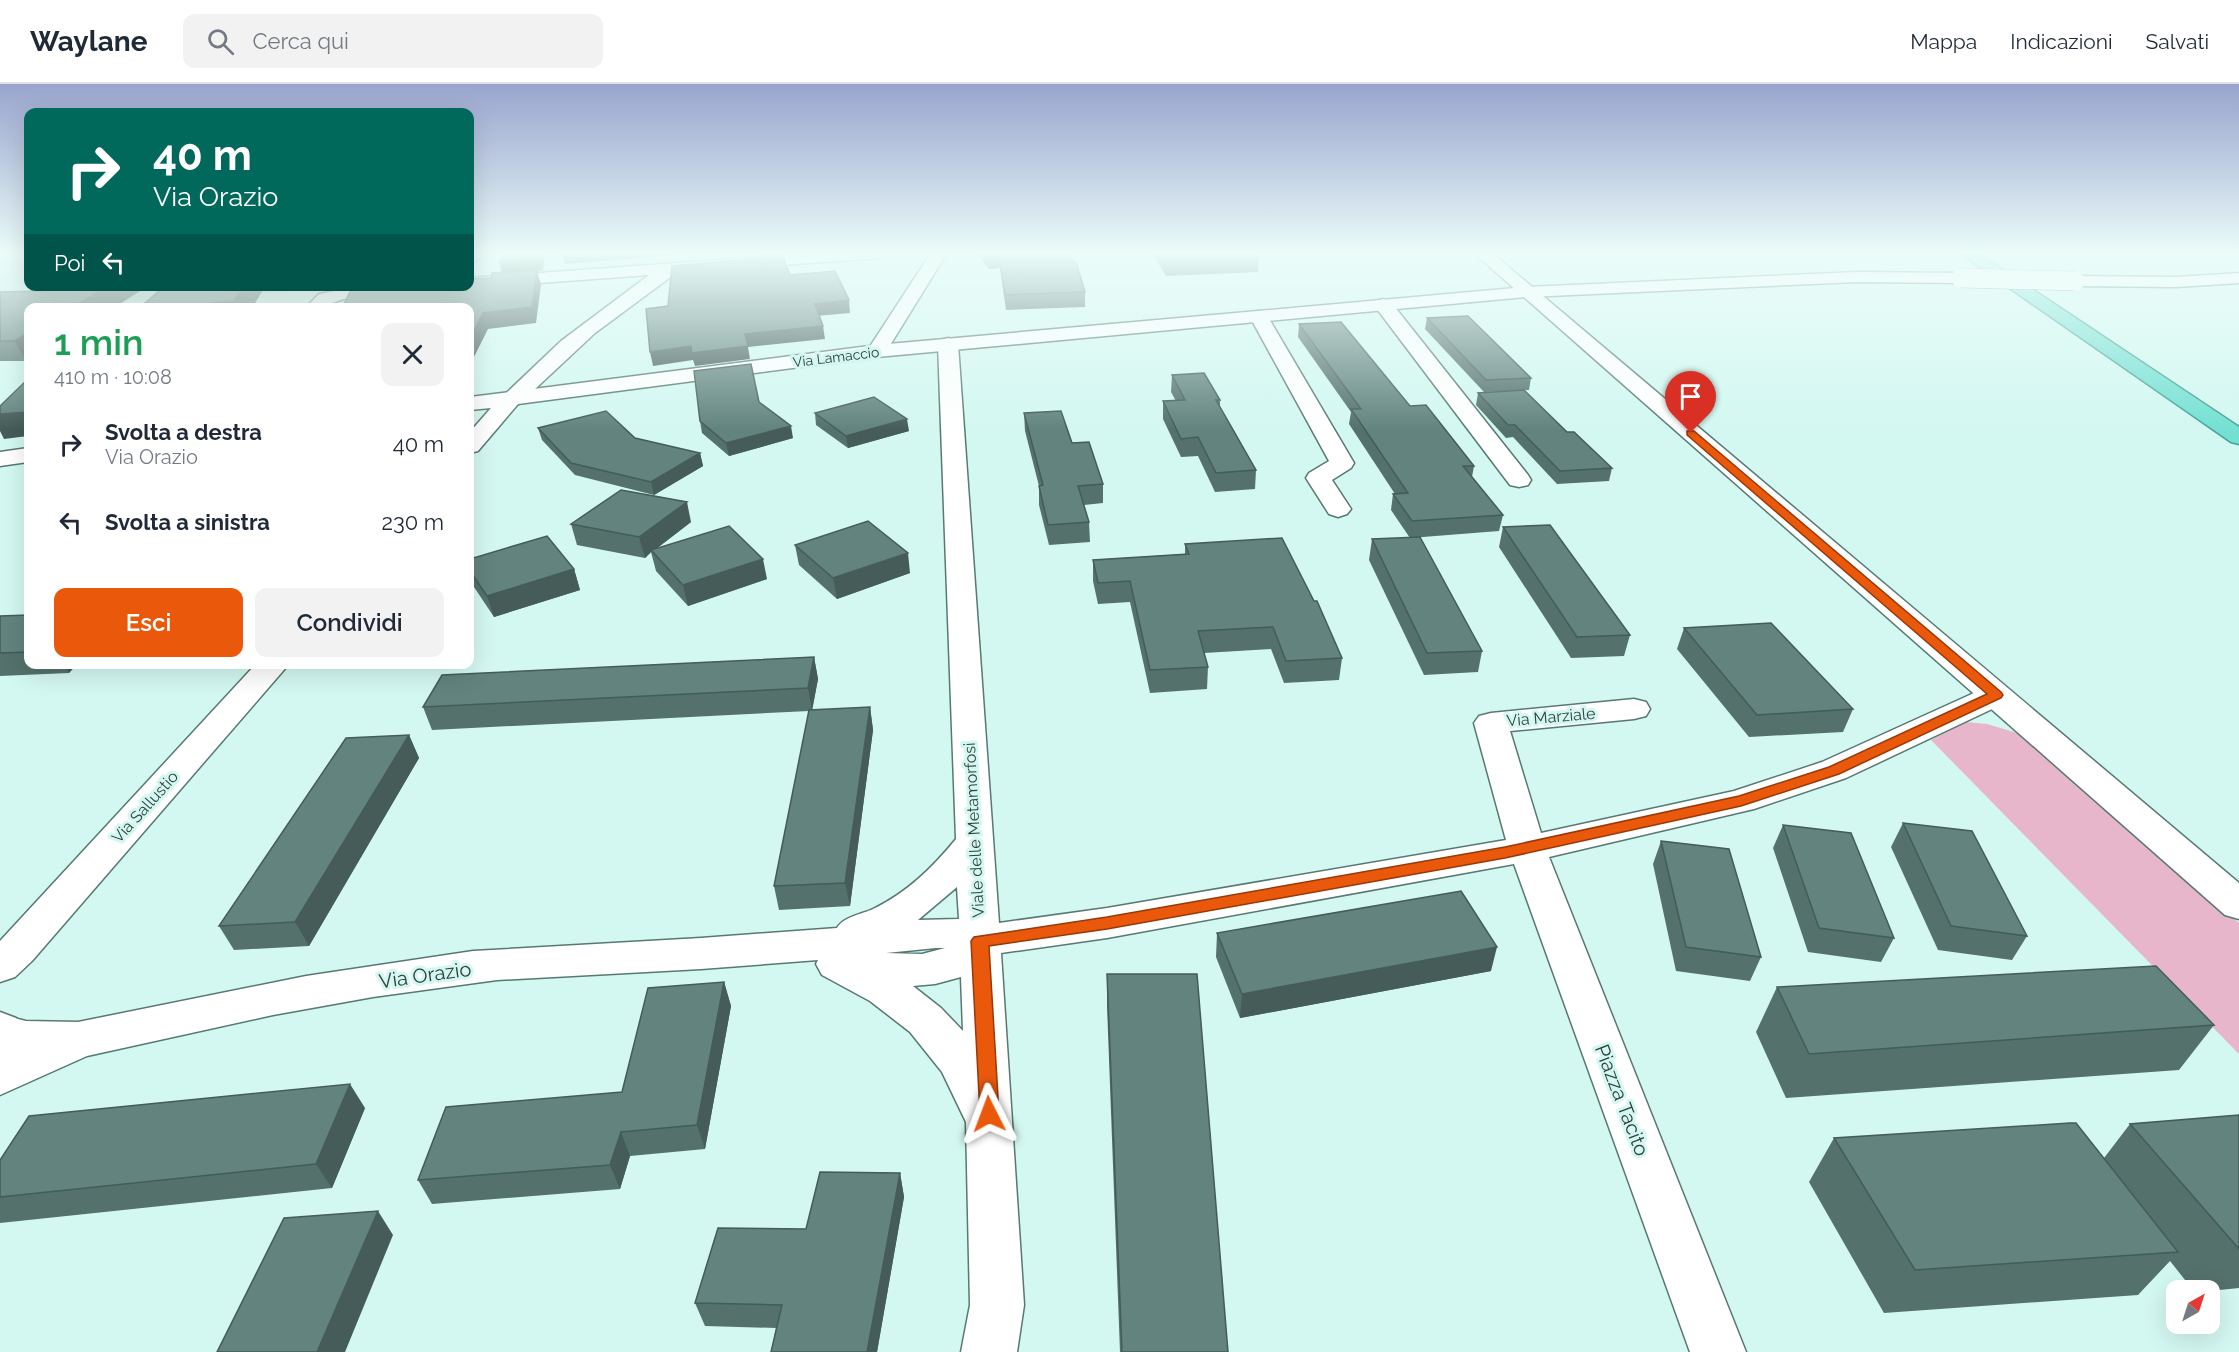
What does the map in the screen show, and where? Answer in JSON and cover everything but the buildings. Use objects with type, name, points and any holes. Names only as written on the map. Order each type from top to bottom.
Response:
[{"type":"highway","points":[[2054,312],[2239,437]]},
{"type":"highway","points":[[2082,312],[2239,415]]},
{"type":"street","points":[[474,442],[530,379],[612,312]]},
{"type":"street","points":[[877,351],[902,312]]},
{"type":"street","name":"Via Lamaccio","points":[[474,404],[877,351],[1302,312]]},
{"type":"street","points":[[1389,312],[1519,480]]},
{"type":"street","points":[[1551,313],[2239,905]]},
{"type":"street","points":[[1259,316],[1342,463],[1318,478],[1338,509]]},
{"type":"street","name":"Viale delle Metamorfosi","points":[[948,344],[997,1305],[989,1352]]},
{"type":"street","points":[[0,459],[24,456]]},
{"type":"street","name":"Via Sallustio","points":[[6,965],[270,669]]},
{"type":"street","points":[[980,941],[1107,923],[1527,849],[1741,801],[1834,770],[1996,695]]},
{"type":"street","name":"Via Marziale","points":[[1527,849],[1491,723],[1634,709]]},
{"type":"street","points":[[828,954],[914,905],[951,872],[975,840]]},
{"type":"street","name":"Piazza Tacito","points":[[1527,849],[1718,1352]]},
{"type":"street","name":"Via Orazio","points":[[1,1039],[60,1041],[95,1036],[210,1011],[474,967],[759,951],[802,956],[828,954],[909,970],[941,967],[961,960],[980,941]]},
{"type":"street","name":"Via Orazio","points":[[828,954],[874,980],[914,1008],[949,1045],[973,1084],[990,1135]]},
{"type":"street","name":"Via Orazio","points":[[0,1076],[54,1051],[95,1036]]},
{"type":"shaded area","points":[[1966,722],[1987,724],[2024,735],[2239,923],[2239,1054],[1931,740]]},
{"type":"route","points":[[989,1114],[980,941],[1107,923],[1527,849],[1741,801],[1834,770],[1996,695],[1691,433]]}]
